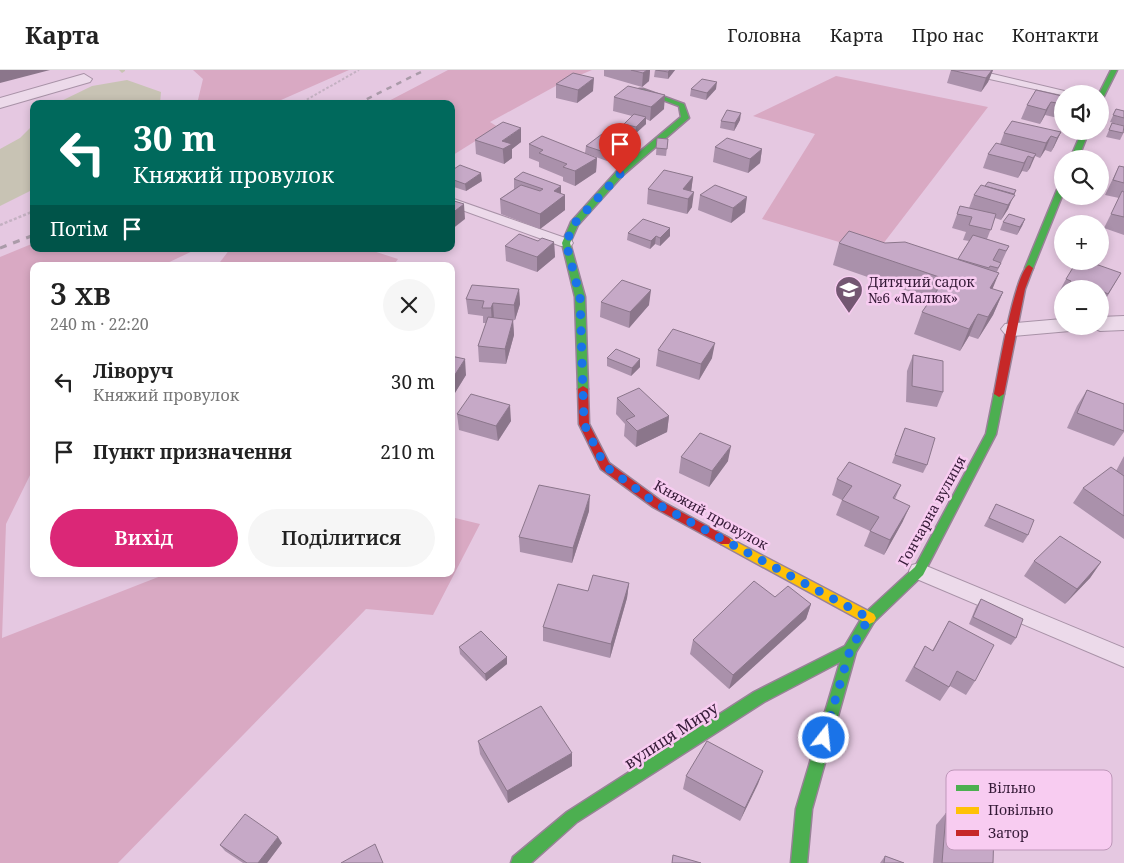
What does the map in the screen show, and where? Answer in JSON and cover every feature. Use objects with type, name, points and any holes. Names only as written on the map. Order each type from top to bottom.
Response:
[{"type":"street","points":[[1106,85],[1114,70]]},
{"type":"street","points":[[0,103],[84,79]]},
{"type":"street","points":[[566,243],[574,224],[620,174],[686,118],[682,105],[641,90]]},
{"type":"street","name":"Гончарна вулиця","points":[[799,863],[804,809],[850,650],[869,618],[919,571],[991,434],[1020,289],[1055,205]]},
{"type":"street","name":"Княжий провулок","points":[[566,243],[580,297],[584,424],[605,466],[657,504],[869,618]]},
{"type":"street","points":[[1109,324],[1124,323]]},
{"type":"street","points":[[1013,329],[1054,326]]},
{"type":"street","name":"вулиця Миру","points":[[518,863],[572,818],[760,697],[850,650]]},
{"type":"lane","points":[[962,70],[1054,90]]},
{"type":"lane","points":[[455,203],[566,243]]},
{"type":"lane","points":[[919,571],[1124,658]]},
{"type":"path","points":[[306,100],[359,70]]},
{"type":"path","points":[[0,225],[30,213]]},
{"type":"shaded area","points":[[193,70],[349,70],[281,100],[198,100],[203,79]]},
{"type":"shaded area","points":[[448,70],[592,70],[563,82],[490,122],[498,127],[455,154],[455,100],[391,100]]},
{"type":"shaded area","points":[[836,76],[988,107],[876,253],[762,219],[815,134],[753,116]]},
{"type":"shaded area","points":[[127,80],[161,92],[160,100],[63,100],[92,86]]},
{"type":"shaded area","points":[[30,128],[30,191],[0,206],[0,149],[20,138]]},
{"type":"shaded area","points":[[30,245],[30,252],[191,252],[169,262],[30,262],[30,475],[6,524],[2,638],[158,577],[453,577],[433,615],[366,609],[118,863],[0,863],[0,257]]},
{"type":"shaded area","points":[[228,252],[376,252],[398,259],[396,262],[220,262]]},
{"type":"shaded area","points":[[455,518],[480,524],[455,572]]},
{"type":"building","points":[[631,70],[647,70],[643,73]]},
{"type":"building","points":[[951,70],[992,70],[986,78]]},
{"type":"building","points":[[573,73],[594,78],[578,90],[556,84]]},
{"type":"building","points":[[702,79],[717,82],[707,93],[691,89]]},
{"type":"building","points":[[628,86],[665,95],[651,107],[614,97]]},
{"type":"building","points":[[1036,90],[1054,94],[1054,103],[1051,102],[1046,110],[1027,105]]},
{"type":"building","points":[[1116,109],[1124,111],[1124,118],[1113,115]]},
{"type":"building","points":[[727,110],[741,113],[735,123],[721,121]]},
{"type":"building","points":[[634,114],[646,117],[636,127],[624,124]]},
{"type":"building","points":[[1012,121],[1054,130],[1054,137],[1051,136],[1046,143],[1004,133]]},
{"type":"building","points":[[503,122],[521,128],[502,141],[512,144],[503,149],[475,140]]},
{"type":"building","points":[[1112,123],[1124,126],[1123,133],[1109,130]]},
{"type":"building","points":[[602,134],[624,141],[607,153],[586,146]]},
{"type":"building","points":[[542,136],[597,158],[575,171],[563,167],[567,164],[539,153],[543,150],[529,144]]},
{"type":"building","points":[[657,138],[668,139],[667,149],[656,148]]},
{"type":"building","points":[[727,138],[762,149],[750,159],[715,147]]},
{"type":"building","points":[[996,143],[1036,154],[1033,158],[1028,156],[1024,163],[988,154]]},
{"type":"building","points":[[460,165],[481,173],[465,184],[455,180],[455,168]]},
{"type":"building","points":[[1119,166],[1124,167],[1124,183],[1113,180]]},
{"type":"building","points":[[664,170],[693,177],[683,189],[694,192],[688,199],[648,189]]},
{"type":"building","points":[[523,172],[561,186],[554,191],[565,195],[540,214],[500,199],[521,185],[540,191],[543,189],[514,179]]},
{"type":"building","points":[[988,182],[1016,190],[1014,194],[985,186]]},
{"type":"building","points":[[715,185],[747,197],[733,208],[700,195]]},
{"type":"building","points":[[981,185],[1015,195],[1008,205],[974,195]]},
{"type":"building","points":[[1122,191],[1124,192],[1124,217],[1111,214]]},
{"type":"building","points":[[455,201],[464,204],[455,211]]},
{"type":"building","points":[[960,206],[996,214],[991,230],[969,225],[972,217],[957,214]]},
{"type":"building","points":[[1009,214],[1025,219],[1020,227],[1003,222]]},
{"type":"building","points":[[643,219],[670,228],[660,238],[656,236],[651,241],[628,233]]},
{"type":"building","points":[[849,231],[885,243],[905,242],[999,273],[990,288],[1003,292],[988,317],[978,314],[969,329],[922,312],[945,279],[839,243]]},
{"type":"building","points":[[519,234],[538,241],[542,238],[554,242],[537,257],[505,246]]},
{"type":"building","points":[[973,235],[1009,246],[1006,251],[999,249],[993,260],[1001,263],[998,268],[990,266],[989,268],[958,259]]},
{"type":"building","points":[[1109,269],[1121,273],[1109,292],[1109,280],[1066,279],[1072,270]]},
{"type":"building","points":[[622,280],[651,290],[630,312],[601,302]]},
{"type":"building","points":[[472,285],[519,289],[514,305],[493,303],[491,308],[482,308],[484,301],[466,299]]},
{"type":"building","points":[[488,317],[513,320],[505,349],[478,346]]},
{"type":"building","points":[[673,329],[715,343],[701,364],[658,350]]},
{"type":"building","points":[[616,349],[640,359],[632,368],[607,358]]},
{"type":"building","points":[[913,355],[943,361],[943,392],[912,386]]},
{"type":"building","points":[[455,357],[465,359],[455,375]]},
{"type":"building","points":[[639,388],[669,416],[637,431],[626,420],[635,416],[617,398]]},
{"type":"building","points":[[1087,390],[1124,404],[1124,431],[1077,413]]},
{"type":"building","points":[[471,394],[510,405],[496,426],[457,414]]},
{"type":"building","points":[[905,428],[935,438],[927,465],[895,455]]},
{"type":"building","points":[[700,433],[731,446],[712,471],[681,457]]},
{"type":"building","points":[[849,462],[901,485],[893,498],[910,506],[890,540],[870,531],[879,517],[842,500],[852,486],[837,479]]},
{"type":"building","points":[[1111,467],[1124,476],[1124,516],[1083,488]]},
{"type":"building","points":[[539,485],[590,495],[573,548],[519,537]]},
{"type":"building","points":[[996,504],[1034,520],[1028,535],[989,518]]},
{"type":"building","points":[[1060,536],[1101,562],[1077,589],[1034,561]]},
{"type":"building","points":[[593,575],[629,583],[611,644],[543,627],[558,584],[588,591]]},
{"type":"building","points":[[754,581],[775,597],[788,586],[811,604],[733,675],[693,640]]},
{"type":"building","points":[[981,599],[1023,619],[1016,638],[973,617]]},
{"type":"building","points":[[949,621],[994,645],[975,681],[957,671],[949,687],[914,667],[925,646],[933,651]]},
{"type":"building","points":[[481,631],[507,657],[485,674],[459,647]]},
{"type":"building","points":[[541,706],[572,753],[507,791],[478,741]]},
{"type":"building","points":[[707,741],[763,771],[745,808],[686,776]]},
{"type":"building","points":[[946,813],[946,850],[993,850],[993,863],[942,863]]},
{"type":"building","points":[[245,814],[278,837],[258,863],[247,863],[220,845]]},
{"type":"building","points":[[375,844],[383,863],[341,863]]},
{"type":"building","points":[[673,855],[701,863],[672,863]]},
{"type":"building","points":[[885,856],[904,863],[884,863]]},
{"type":"railway","points":[[365,100],[425,70]]},
{"type":"railway","points":[[0,248],[30,237]]},
{"type":"traffic: fast","points":[[1106,85],[1114,70]]},
{"type":"traffic: fast","points":[[583,389],[580,297],[566,243],[574,224],[620,173],[685,118],[682,105],[641,90]]},
{"type":"traffic: fast","points":[[1078,150],[1082,140]]},
{"type":"traffic: fast","points":[[1029,268],[1055,205]]},
{"type":"traffic: fast","points":[[799,863],[804,809],[850,650],[869,618],[919,571],[991,434],[999,394]]},
{"type":"traffic: fast","points":[[519,863],[572,817],[759,697],[850,650]]},
{"type":"traffic: slow","points":[[725,541],[869,618]]},
{"type":"traffic: jam","points":[[999,394],[1020,289],[1029,268]]},
{"type":"traffic: jam","points":[[583,389],[584,424],[605,466],[657,504],[725,541]]},
{"type":"place","name":"Дитячий садок №6 «Малюк»","points":[[849,314]]},
{"type":"route","points":[[620,174],[574,224],[566,243],[580,297],[584,424],[605,466],[657,504],[869,618],[850,650],[824,738]]}]
